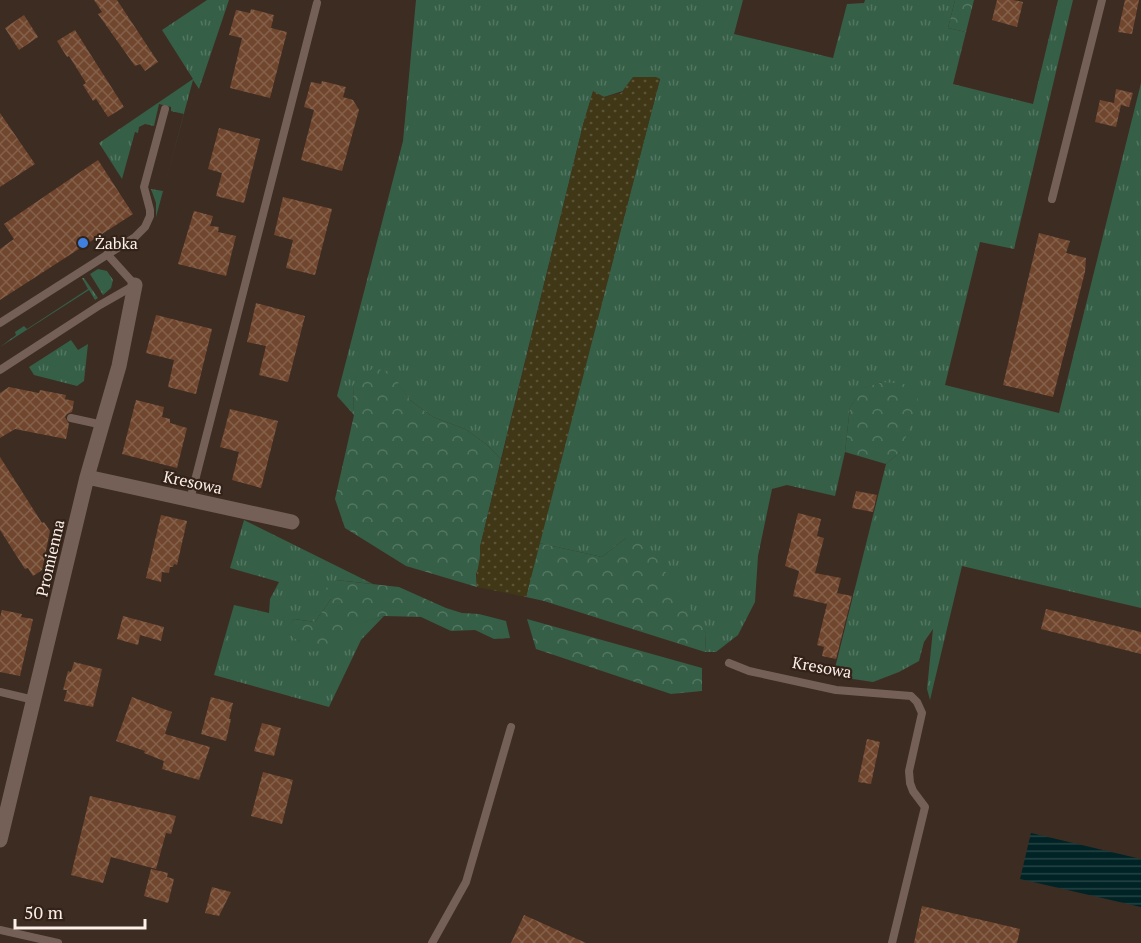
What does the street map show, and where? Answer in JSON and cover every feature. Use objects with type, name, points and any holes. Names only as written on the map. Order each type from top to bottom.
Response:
[{"type":"street","name":"Promienna","points":[[0,840],[87,477],[119,366],[135,285]]},
{"type":"street","name":"Kresowa","points":[[87,477],[292,522]]},
{"type":"lane","points":[[1052,199],[1102,0]]},
{"type":"lane","points":[[190,500],[317,3]]},
{"type":"lane","points":[[0,323],[142,231],[148,222],[150,210],[144,187],[165,110]]},
{"type":"lane","points":[[0,369],[135,285],[107,254]]},
{"type":"lane","points":[[70,418],[103,425]]},
{"type":"lane","name":"Kresowa","points":[[729,663],[750,671],[836,690],[911,696],[917,702],[922,713],[909,771],[913,791],[925,807],[892,943]]},
{"type":"lane","points":[[0,692],[34,700]]},
{"type":"lane","points":[[432,943],[466,882],[511,727]]},
{"type":"lane","points":[[0,930],[58,943]]},
{"type":"green space","points":[[207,0],[229,0],[199,89],[193,80],[184,114],[171,111],[171,107],[159,104],[154,126],[145,124],[139,127],[138,133],[135,132],[122,179],[99,143],[193,79],[162,30]]},
{"type":"green space","points":[[416,0],[743,0],[734,34],[833,58],[847,4],[864,3],[865,0],[955,0],[948,28],[966,32],[953,84],[1033,104],[1058,0],[1073,0],[1014,249],[980,242],[945,385],[1059,413],[1141,83],[1141,608],[962,566],[930,700],[927,689],[933,629],[924,642],[919,661],[899,672],[873,682],[833,676],[886,464],[900,452],[882,382],[865,388],[850,407],[845,452],[835,496],[787,485],[772,489],[758,556],[755,602],[738,635],[716,652],[705,652],[706,633],[626,538],[602,557],[539,543],[660,79],[604,97],[593,92],[501,459],[486,444],[465,429],[433,417],[410,400],[390,372],[353,385],[354,415],[337,396],[403,141]]},
{"type":"green space","points":[[955,0],[974,0],[966,32],[948,28]]},
{"type":"green space","points":[[151,189],[163,191],[156,217],[156,203]]},
{"type":"green space","points":[[98,269],[107,271],[113,280],[111,288],[103,295],[90,274]]},
{"type":"green space","points":[[82,278],[98,298],[95,300],[89,290],[0,347],[24,326],[27,329],[88,289]]},
{"type":"green space","points":[[71,340],[78,350],[88,344],[84,381],[77,386],[34,375],[29,367]]},
{"type":"green space","points":[[373,368],[391,372],[410,400],[433,417],[465,429],[486,444],[501,459],[480,547],[481,563],[476,574],[477,587],[406,566],[345,528],[335,499],[354,415],[353,385]]},
{"type":"green space","points":[[882,382],[905,384],[918,392],[918,405],[900,452],[886,464],[845,452],[850,407],[864,388]]},
{"type":"green space","points":[[244,520],[373,584],[336,580],[331,599],[315,622],[294,619],[287,632],[300,642],[384,616],[361,640],[329,707],[214,675],[234,605],[269,613],[270,599],[279,582],[230,568]]},
{"type":"green space","points":[[626,538],[647,544],[706,633],[705,652],[526,597],[539,543],[602,557]]},
{"type":"green space","points":[[336,580],[399,587],[446,608],[506,621],[510,638],[494,639],[475,630],[451,631],[421,617],[384,616],[348,628],[334,650],[306,652],[300,642],[286,632],[294,619],[315,622],[331,599],[324,590]]},
{"type":"green space","points":[[527,619],[702,668],[702,691],[671,694],[536,649]]},
{"type":"sand","points":[[633,77],[660,79],[526,597],[477,587],[480,547],[593,91],[604,97],[621,93]]},
{"type":"water","points":[[1031,833],[1141,859],[1141,907],[1020,879]]},
{"type":"building","points":[[94,0],[117,0],[158,62],[145,71],[140,64],[135,66],[98,14],[102,12]]},
{"type":"building","points":[[997,0],[1023,2],[1017,27],[992,20]]},
{"type":"building","points":[[1125,0],[1139,0],[1132,34],[1118,32]]},
{"type":"building","points":[[251,9],[274,15],[271,28],[287,32],[270,98],[230,88],[242,38],[229,35],[236,10],[250,13]]},
{"type":"building","points":[[24,15],[38,37],[19,50],[5,28]]},
{"type":"building","points":[[75,30],[124,107],[108,117],[96,99],[93,101],[83,85],[86,83],[57,41]]},
{"type":"building","points":[[322,81],[346,87],[343,97],[353,100],[359,110],[342,171],[301,160],[314,110],[304,107],[311,82],[321,84]]},
{"type":"building","points":[[1116,89],[1133,93],[1129,107],[1121,105],[1116,127],[1095,122],[1100,100],[1114,103]]},
{"type":"building","points":[[0,113],[35,164],[0,187]]},
{"type":"building","points":[[219,128],[260,139],[244,203],[216,196],[222,173],[208,169]]},
{"type":"building","points":[[98,160],[133,214],[0,300],[0,249],[14,239],[4,224]]},
{"type":"building","points":[[283,197],[332,209],[315,275],[286,268],[293,240],[274,235]]},
{"type":"building","points":[[194,211],[213,216],[210,226],[219,227],[218,232],[236,236],[226,276],[178,264]]},
{"type":"building","points":[[1039,233],[1070,241],[1066,253],[1086,258],[1085,272],[1053,397],[1003,385]]},
{"type":"building","points":[[256,303],[305,316],[288,382],[259,375],[266,346],[247,342]]},
{"type":"building","points":[[156,315],[212,329],[196,394],[168,387],[174,360],[146,353]]},
{"type":"building","points":[[9,387],[66,395],[65,399],[74,401],[72,412],[65,417],[69,424],[66,439],[15,429],[0,438],[0,393]]},
{"type":"building","points":[[136,400],[164,407],[162,417],[170,419],[170,423],[187,428],[177,468],[122,454]]},
{"type":"building","points":[[230,409],[278,421],[261,488],[232,480],[239,452],[220,447]]},
{"type":"building","points":[[0,457],[42,523],[44,522],[50,531],[42,570],[33,576],[28,568],[25,569],[0,530]]},
{"type":"building","points":[[856,491],[877,495],[873,512],[852,508]]},
{"type":"building","points":[[798,513],[821,519],[817,536],[824,538],[815,573],[841,578],[837,593],[852,596],[836,659],[822,656],[824,647],[817,645],[827,604],[793,596],[799,571],[785,566]]},
{"type":"building","points":[[161,515],[187,521],[177,565],[170,567],[169,573],[162,572],[161,582],[146,578]]},
{"type":"building","points":[[1046,609],[1141,632],[1141,654],[1041,629]]},
{"type":"building","points":[[2,610],[33,619],[20,676],[0,672]]},
{"type":"building","points":[[123,616],[164,627],[161,641],[140,635],[138,645],[117,639]]},
{"type":"building","points":[[74,662],[102,669],[93,707],[64,701],[67,690],[63,690],[68,671],[71,672]]},
{"type":"building","points":[[132,697],[172,712],[165,734],[210,747],[199,780],[162,769],[164,761],[144,753],[145,751],[116,741]]},
{"type":"building","points":[[211,697],[233,703],[226,741],[201,734]]},
{"type":"building","points":[[262,723],[281,728],[274,756],[254,751]]},
{"type":"building","points":[[867,739],[880,742],[871,784],[858,782]]},
{"type":"building","points":[[263,772],[293,780],[282,824],[251,816]]},
{"type":"building","points":[[90,796],[176,816],[171,834],[166,833],[156,869],[111,857],[103,883],[71,875]]},
{"type":"building","points":[[151,869],[168,873],[167,877],[174,879],[168,903],[144,896]]},
{"type":"building","points":[[212,887],[231,892],[219,916],[205,913]]},
{"type":"building","points":[[922,906],[1020,929],[1017,943],[914,943]]},
{"type":"building","points":[[524,915],[586,943],[511,943]]},
{"type":"place","name":"Żabka","points":[[83,243]]}]
